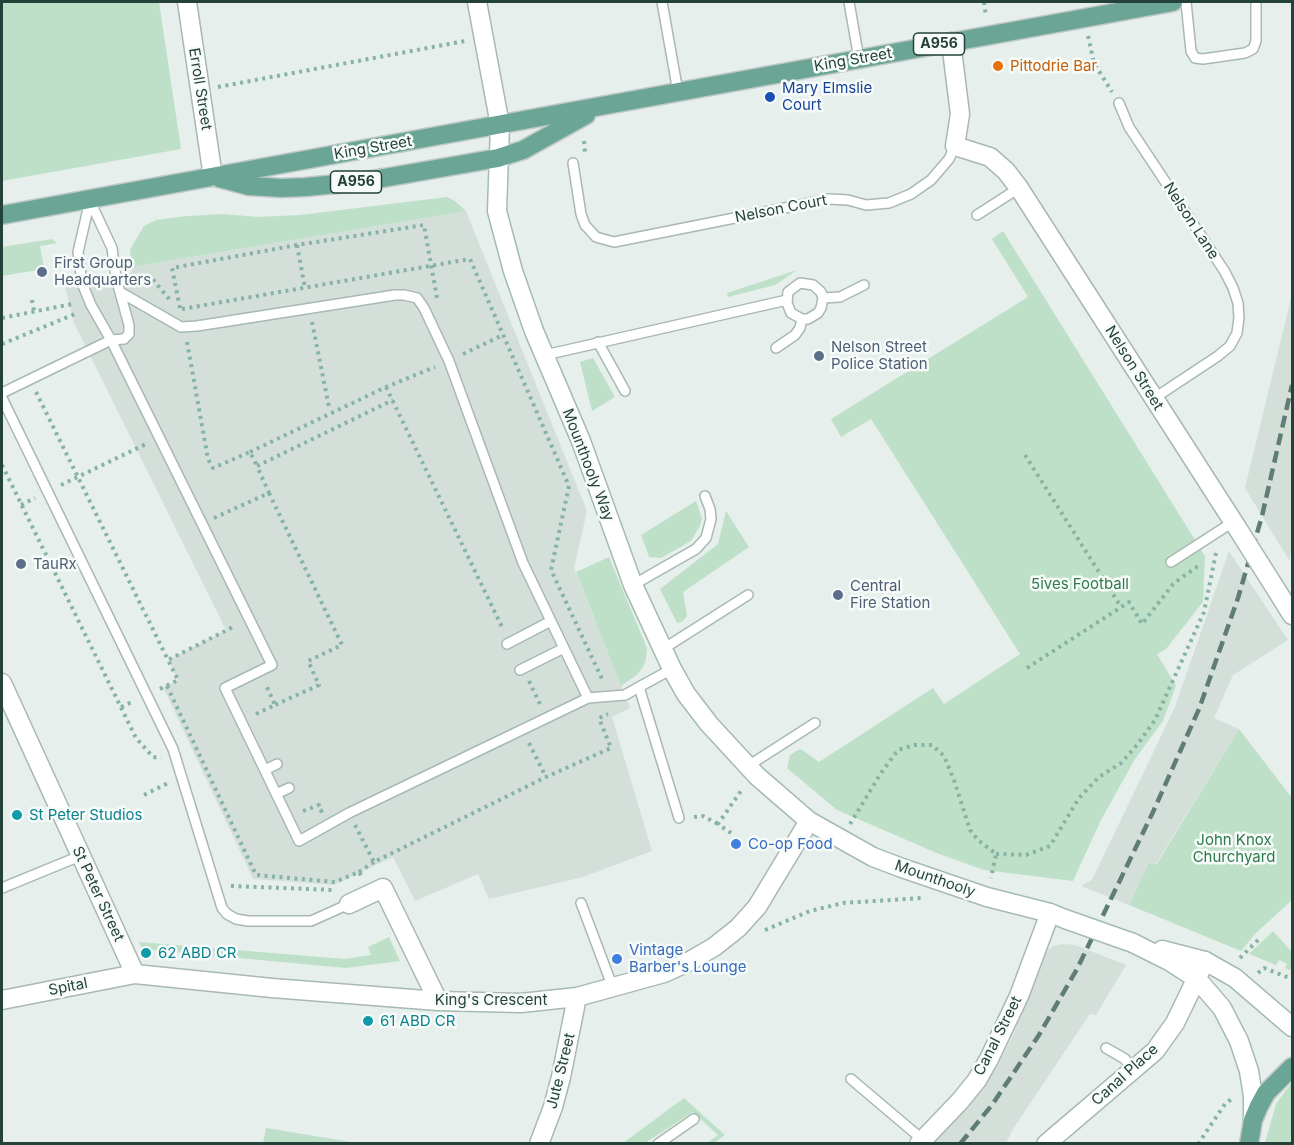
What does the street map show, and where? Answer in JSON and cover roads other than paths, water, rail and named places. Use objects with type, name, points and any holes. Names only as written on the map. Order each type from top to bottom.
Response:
[{"type":"main road","name":"King Street","points":[[2,215],[1173,2]]},
{"type":"main road","name":"King Street","points":[[213,177],[249,186],[306,187],[366,181],[498,158],[524,150],[603,106]]},
{"type":"main road","points":[[1249,1143],[1253,1120],[1266,1093],[1293,1066]]},
{"type":"street","name":"Erroll Street","points":[[187,2],[213,177]]},
{"type":"street","name":"Mounthooly Way","points":[[477,2],[500,124],[497,211],[513,271],[581,441],[633,585],[672,669],[686,694],[709,724],[752,771]]},
{"type":"street","name":"Nelson Court","points":[[951,42],[960,114],[955,146]]},
{"type":"street","name":"Nelson Street","points":[[955,146],[977,151],[990,157],[1006,171],[1019,188],[1153,399],[1229,526],[1293,615]]},
{"type":"street","name":"St Peter Street","points":[[2,683],[135,974]]},
{"type":"street","name":"Mounthooly","points":[[752,771],[809,821],[873,857],[987,897],[1058,916],[1133,943],[1205,961],[1245,986],[1284,1022],[1293,1027]]},
{"type":"street","name":"King's Crescent","points":[[135,974],[438,1001],[521,1002],[577,997],[664,973],[714,947],[738,928],[757,907],[809,821]]},
{"type":"street","points":[[345,896],[369,894],[384,888],[438,1001]]},
{"type":"street","name":"Canal Street","points":[[921,1142],[977,1080],[1058,916]]},
{"type":"street","name":"Mounthooly","points":[[1133,943],[1169,961],[1197,979],[1222,1008],[1239,1041],[1251,1083],[1253,1120]]},
{"type":"street","name":"Canal Place","points":[[1046,1143],[1155,1051],[1175,1023],[1205,961]]},
{"type":"street","name":"Spital","points":[[2,1000],[135,974]]},
{"type":"street","name":"Jute Street","points":[[541,1143],[561,1077],[577,997]]},
{"type":"lane","points":[[662,2],[678,92]]},
{"type":"lane","points":[[849,2],[859,59]]},
{"type":"lane","points":[[1186,2],[1191,51],[1196,58],[1203,59],[1245,53],[1253,48],[1256,41],[1256,2]]},
{"type":"lane","name":"Nelson Lane","points":[[1119,103],[1129,127],[1224,272],[1238,303],[1237,333],[1230,346],[1153,399]]},
{"type":"lane","name":"Nelson Court","points":[[573,163],[581,214],[585,225],[596,237],[614,242],[830,200],[848,200],[866,205],[889,203],[911,194],[931,180],[949,159],[955,146]]},
{"type":"lane","points":[[976,215],[1019,188]]},
{"type":"lane","points":[[2,393],[111,340],[124,339],[129,334],[129,325],[116,278],[112,248],[90,200]]},
{"type":"lane","points":[[90,200],[78,252],[82,283],[272,665],[225,688],[265,770],[283,791],[299,841],[349,813],[588,698],[625,695],[672,669]]},
{"type":"lane","points":[[804,282],[817,288],[823,298],[818,313],[813,317],[802,319],[791,313],[787,300],[791,288],[804,282]]},
{"type":"lane","points":[[823,298],[840,297],[864,285]]},
{"type":"lane","points":[[120,292],[167,320],[184,327],[404,295],[412,296],[420,302],[449,361],[523,563],[588,698]]},
{"type":"lane","points":[[545,355],[787,300]]},
{"type":"lane","points":[[776,348],[795,335],[802,319]]},
{"type":"lane","points":[[598,342],[625,391]]},
{"type":"lane","points":[[2,398],[173,749],[222,908],[236,919],[248,921],[311,921],[345,896]]},
{"type":"lane","points":[[633,585],[696,549],[706,538],[711,519],[710,508],[705,496]]},
{"type":"lane","points":[[1171,562],[1229,526]]},
{"type":"lane","points":[[663,649],[748,595]]},
{"type":"lane","points":[[508,643],[551,621]]},
{"type":"lane","points":[[521,669],[564,648]]},
{"type":"lane","points":[[639,687],[679,818]]},
{"type":"lane","points":[[752,771],[815,723]]},
{"type":"lane","points":[[265,770],[277,764]]},
{"type":"lane","points":[[2,888],[80,856]]},
{"type":"lane","points":[[581,903],[613,988]]},
{"type":"lane","points":[[1106,1048],[1125,1059],[1132,1070]]},
{"type":"lane","points":[[851,1079],[921,1142]]},
{"type":"lane","points":[[658,1143],[694,1119]]},
{"type":"railway","points":[[960,1144],[992,1105],[1039,1035],[1077,969],[1153,812],[1199,709],[1238,598],[1262,516],[1292,385]]},
{"type":"place","name":"Pittodrie Bar","points":[[998,66]]},
{"type":"place","name":"Mary Elmslie Court","points":[[770,97]]},
{"type":"place","name":"First Group Headquarters","points":[[42,272]]},
{"type":"place","name":"Nelson Street Police Station","points":[[819,356]]},
{"type":"place","name":"TauRx","points":[[21,564]]},
{"type":"place","name":"Central Fire Station","points":[[838,595]]},
{"type":"place","name":"St Peter Studios","points":[[17,815]]},
{"type":"place","name":"Co-op Food","points":[[736,844]]},
{"type":"place","name":"62 ABD CR","points":[[146,953]]},
{"type":"place","name":"Vintage Barber's Lounge","points":[[617,959]]},
{"type":"place","name":"61 ABD CR","points":[[368,1021]]},
{"type":"park label","name":"5ives Football","points":[[1080,584]]},
{"type":"park label","name":"John Knox Churchyard","points":[[1234,848]]}]
